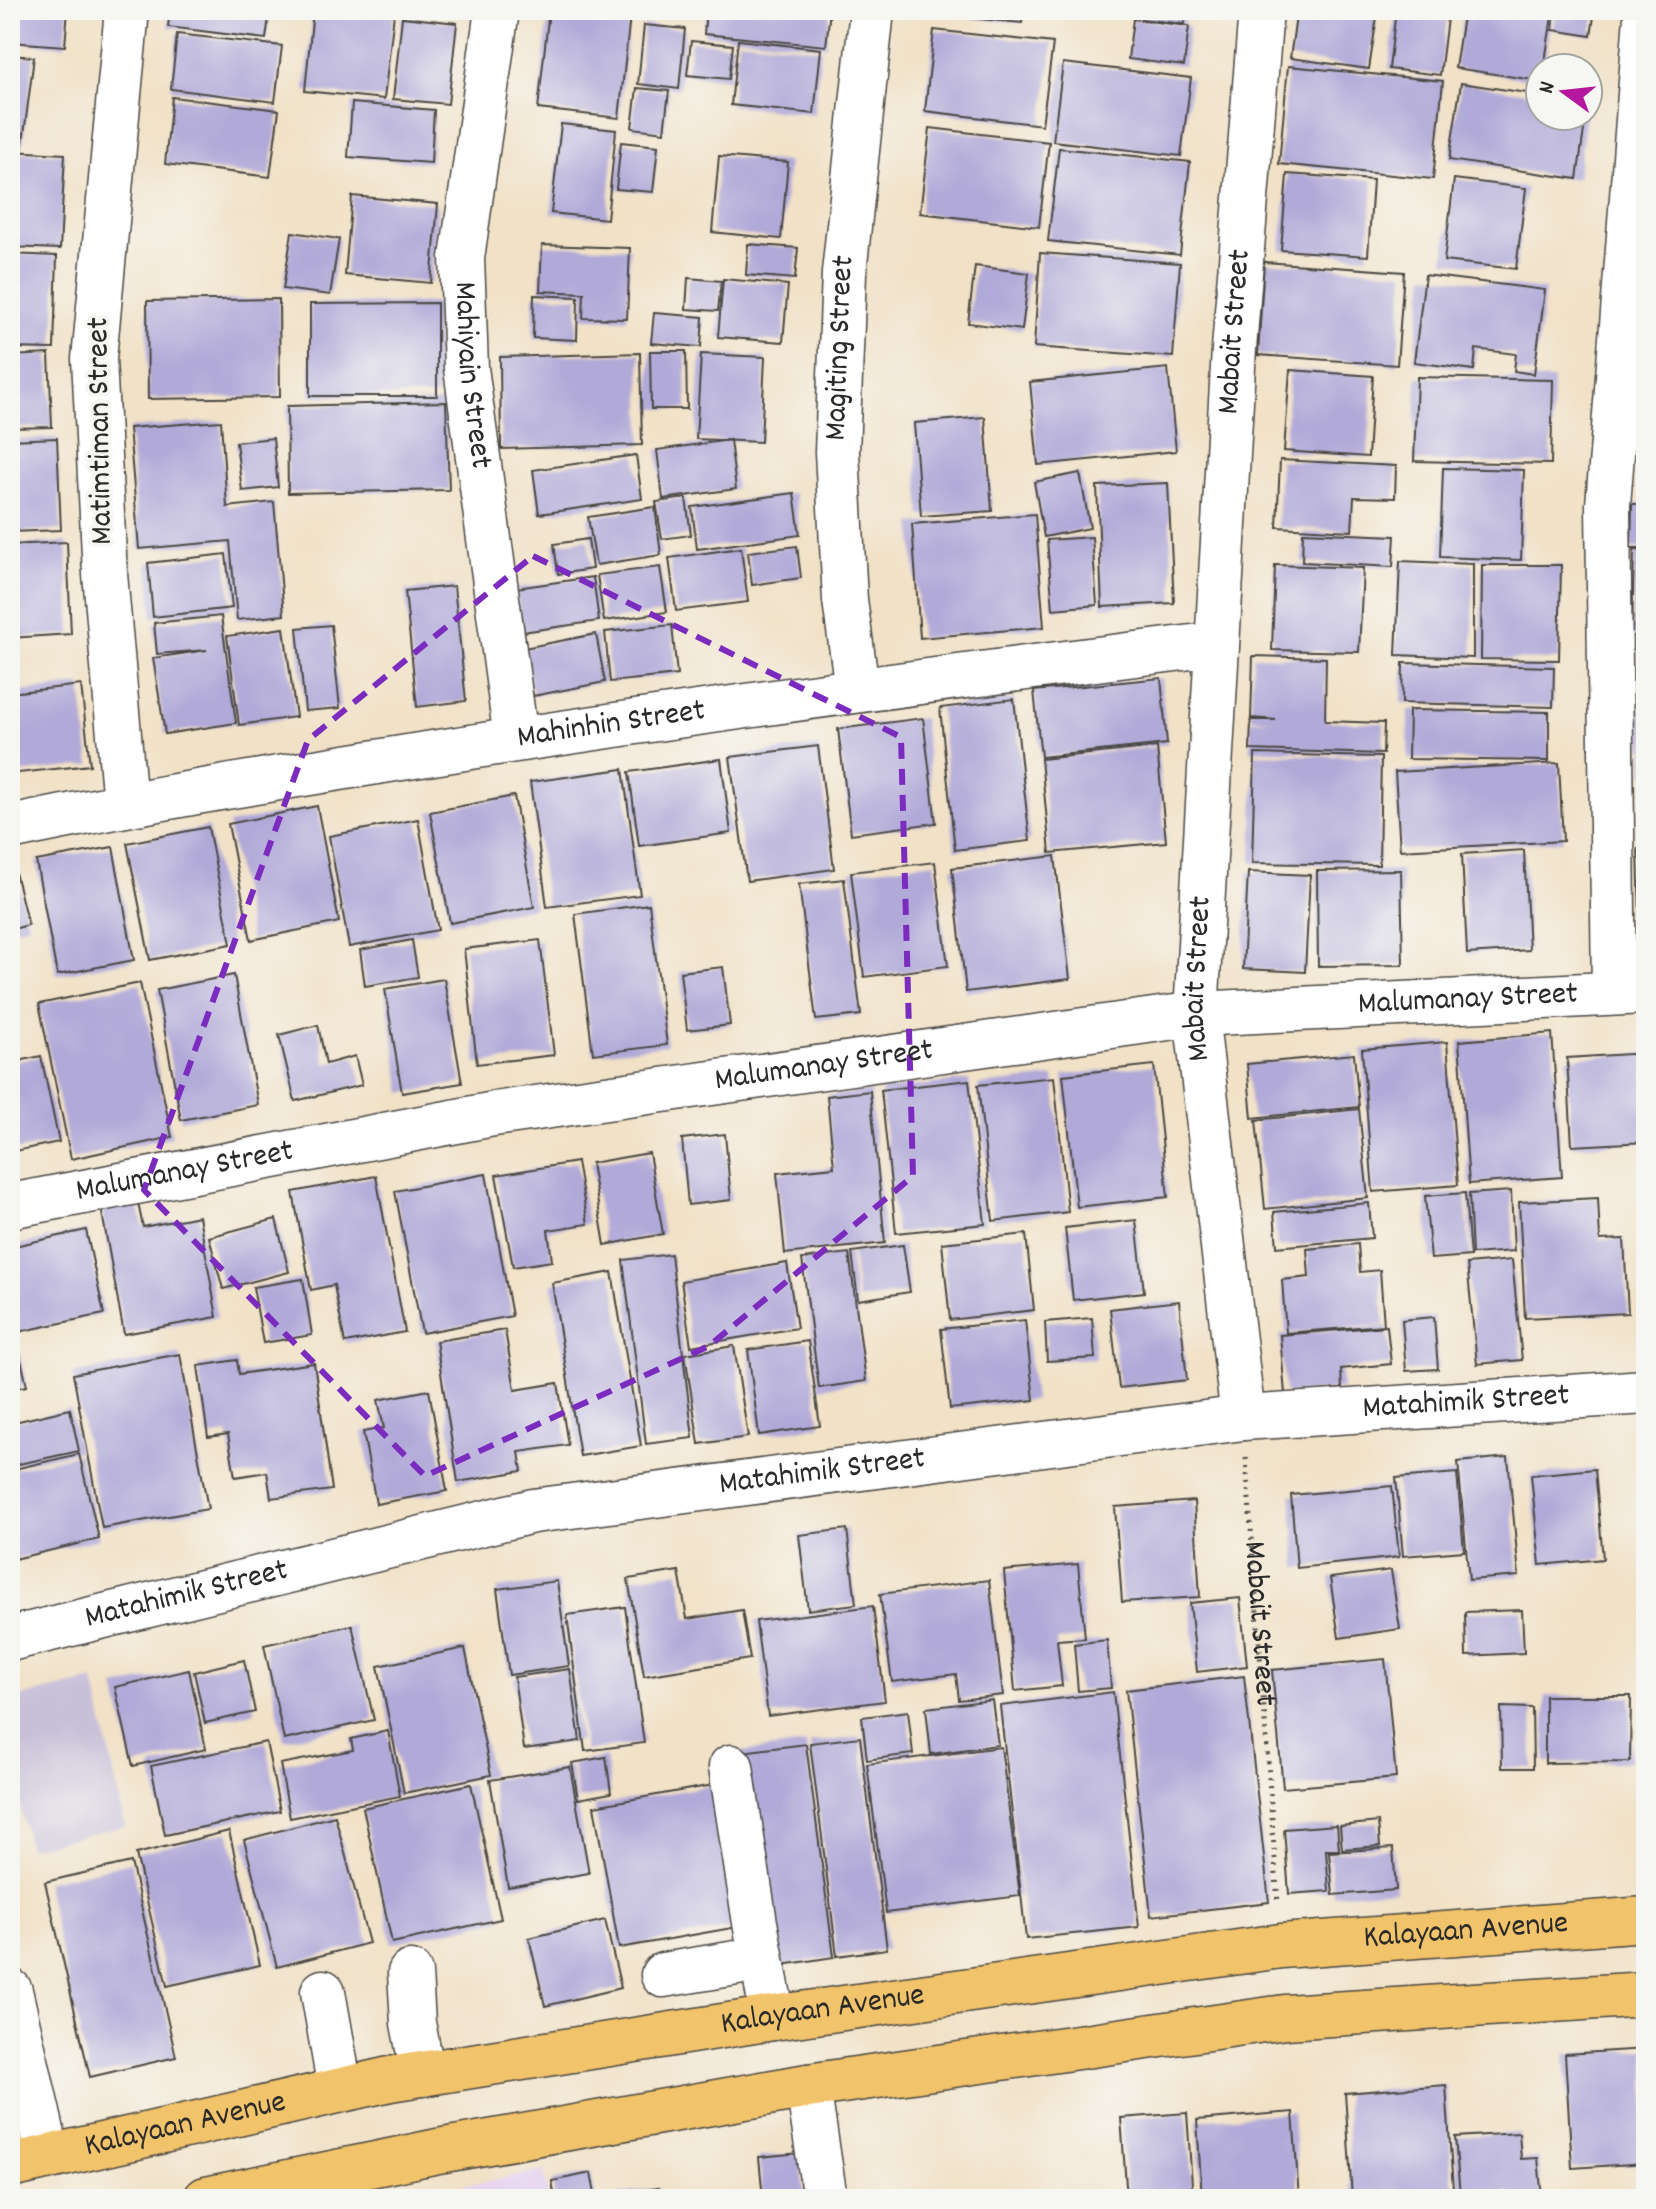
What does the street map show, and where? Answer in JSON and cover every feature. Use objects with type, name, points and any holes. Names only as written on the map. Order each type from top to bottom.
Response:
[{"type":"main road","name":"Kalayaan Avenue","points":[[29,2161],[340,2089],[773,2018],[1281,1946],[1646,1919]]},
{"type":"main road","points":[[206,2199],[438,2151],[808,2086],[1285,2017],[1646,1994]]},
{"type":"street","name":"Matimtiman Street","points":[[125,804],[105,574],[94,359],[127,10]]},
{"type":"street","name":"Mahiyain Street","points":[[497,10],[462,258],[466,368],[516,739]]},
{"type":"street","name":"Magiting Street","points":[[857,689],[845,600],[837,452],[844,273],[872,10]]},
{"type":"street","name":"Mabait Street","points":[[1243,1418],[1196,1014],[1235,334],[1261,10]]},
{"type":"street","points":[[1630,992],[1608,505],[1646,17]]},
{"type":"street","name":"Mahinhin Street","points":[[10,828],[125,804],[516,739],[857,689],[1216,644]]},
{"type":"street","name":"Malumanay Street","points":[[10,1206],[494,1114],[1196,1014],[1630,992]]},
{"type":"street","name":"Matahimik Street","points":[[10,1639],[533,1511],[1243,1418],[1646,1392]]},
{"type":"street","points":[[731,1767],[773,2018]]},
{"type":"street","points":[[663,1975],[761,1959]]},
{"type":"street","points":[[410,1973],[413,2023],[423,2074]]},
{"type":"street","points":[[10,1991],[29,2161]]},
{"type":"street","points":[[323,1992],[340,2089]]},
{"type":"street","points":[[808,2086],[825,2199]]},
{"type":"path","name":"Mabait Street","points":[[1243,1418],[1281,1946]]},
{"type":"highlighted area","points":[[533,556],[901,737],[913,1176],[709,1346],[425,1476],[144,1190],[308,740]]},
{"type":"shaded area","points":[[94,1680],[125,1826],[29,1848],[10,1759],[10,1699]]},
{"type":"shaded area","points":[[544,2171],[549,2199],[433,2199],[432,2191]]},
{"type":"building","points":[[10,10],[68,10],[65,46],[10,42]]},
{"type":"building","points":[[170,10],[270,10],[266,39],[168,27]]},
{"type":"building","points":[[313,10],[394,14],[384,99],[305,91]]},
{"type":"building","points":[[549,10],[589,10],[630,15],[619,118],[538,109]]},
{"type":"building","points":[[706,10],[830,10],[826,46],[704,34]]},
{"type":"building","points":[[947,10],[1024,10],[1022,23],[947,16]]},
{"type":"building","points":[[1142,10],[1186,10],[1184,24],[1141,19]]},
{"type":"building","points":[[1297,10],[1378,10],[1369,69],[1290,58]]},
{"type":"building","points":[[1396,10],[1448,10],[1440,75],[1389,69]]},
{"type":"building","points":[[1464,10],[1553,10],[1546,52],[1524,52],[1524,79],[1455,68]]},
{"type":"building","points":[[1555,10],[1595,10],[1591,36],[1553,30]]},
{"type":"building","points":[[402,17],[457,23],[448,104],[393,99]]},
{"type":"building","points":[[1133,19],[1189,26],[1184,66],[1128,59]]},
{"type":"building","points":[[644,25],[685,29],[679,89],[638,84]]},
{"type":"building","points":[[934,30],[1053,43],[1042,125],[925,111]]},
{"type":"building","points":[[177,34],[282,46],[275,102],[171,89]]},
{"type":"building","points":[[738,40],[821,49],[814,114],[731,105]]},
{"type":"building","points":[[691,41],[733,45],[729,79],[687,75]]},
{"type":"building","points":[[10,55],[34,57],[22,150],[10,149]]},
{"type":"building","points":[[1063,63],[1191,78],[1181,156],[1053,141]]},
{"type":"building","points":[[1288,66],[1443,81],[1433,179],[1279,164]]},
{"type":"building","points":[[1461,83],[1524,93],[1524,132],[1584,132],[1577,179],[1449,160]]},
{"type":"building","points":[[637,88],[669,91],[664,132],[632,128]]},
{"type":"building","points":[[172,97],[279,110],[270,177],[165,164]]},
{"type":"building","points":[[352,103],[434,110],[431,163],[348,157]]},
{"type":"building","points":[[561,124],[616,130],[607,219],[551,213]]},
{"type":"building","points":[[930,128],[1049,142],[1039,227],[920,213]]},
{"type":"building","points":[[621,142],[658,146],[653,192],[616,189]]},
{"type":"building","points":[[1059,148],[1190,162],[1180,255],[1048,241]]},
{"type":"building","points":[[10,151],[65,154],[60,249],[10,247]]},
{"type":"building","points":[[719,156],[788,162],[781,239],[712,232]]},
{"type":"building","points":[[1287,174],[1373,180],[1368,256],[1281,250]]},
{"type":"building","points":[[1454,179],[1526,188],[1516,269],[1444,261]]},
{"type":"building","points":[[352,196],[438,204],[431,283],[345,275]]},
{"type":"building","points":[[292,232],[339,239],[330,295],[283,289]]},
{"type":"building","points":[[748,244],[798,248],[795,279],[746,275]]},
{"type":"building","points":[[542,245],[630,248],[627,319],[583,318],[584,293],[540,291]]},
{"type":"building","points":[[1040,253],[1180,263],[1173,357],[1034,347]]},
{"type":"building","points":[[10,254],[57,256],[54,349],[10,348]]},
{"type":"building","points":[[1264,262],[1404,272],[1397,365],[1258,355]]},
{"type":"building","points":[[975,266],[1029,273],[1022,330],[968,323]]},
{"type":"building","points":[[1425,275],[1545,290],[1534,374],[1514,371],[1516,354],[1476,349],[1474,370],[1414,362]]},
{"type":"building","points":[[688,278],[721,281],[718,311],[686,309]]},
{"type":"building","points":[[723,279],[788,285],[783,342],[718,337]]},
{"type":"building","points":[[534,295],[578,297],[577,340],[533,338]]},
{"type":"building","points":[[279,299],[280,397],[148,399],[147,301]]},
{"type":"building","points":[[437,303],[437,396],[310,396],[310,304]]},
{"type":"building","points":[[654,313],[703,317],[701,347],[651,343]]},
{"type":"building","points":[[650,351],[686,351],[687,409],[651,409]]},
{"type":"building","points":[[640,353],[642,445],[501,449],[500,357]]},
{"type":"building","points":[[49,354],[52,427],[10,428],[10,356]]},
{"type":"building","points":[[701,354],[765,357],[761,442],[696,439]]},
{"type":"building","points":[[1168,368],[1176,451],[1038,465],[1030,382]]},
{"type":"building","points":[[1290,370],[1373,376],[1368,457],[1284,451]]},
{"type":"building","points":[[1417,377],[1553,380],[1551,464],[1414,461]]},
{"type":"building","points":[[446,402],[449,490],[288,493],[287,406]]},
{"type":"building","points":[[985,417],[992,511],[921,516],[914,423]]},
{"type":"building","points":[[221,421],[227,507],[274,502],[284,615],[237,620],[230,541],[139,549],[129,428]]},
{"type":"building","points":[[57,438],[61,530],[10,532],[10,440]]},
{"type":"building","points":[[273,438],[278,487],[242,491],[236,442]]},
{"type":"building","points":[[730,440],[736,489],[663,499],[657,450]]},
{"type":"building","points":[[636,455],[642,499],[539,514],[533,470]]},
{"type":"building","points":[[1280,460],[1396,466],[1395,498],[1354,497],[1352,531],[1277,527]]},
{"type":"building","points":[[1443,468],[1524,470],[1521,560],[1440,557]]},
{"type":"building","points":[[1080,473],[1090,528],[1044,537],[1034,482]]},
{"type":"building","points":[[1168,483],[1174,603],[1102,607],[1097,486]]},
{"type":"building","points":[[794,493],[800,535],[697,549],[692,507]]},
{"type":"building","points":[[686,498],[691,535],[662,539],[656,502]]},
{"type":"building","points":[[1632,504],[1646,504],[1646,548],[1631,548]]},
{"type":"building","points":[[655,507],[661,555],[596,565],[588,517]]},
{"type":"building","points":[[1035,514],[1044,627],[920,638],[912,524]]},
{"type":"building","points":[[1303,532],[1395,536],[1393,567],[1302,562]]},
{"type":"building","points":[[1092,537],[1097,605],[1053,609],[1047,540]]},
{"type":"building","points":[[588,539],[592,569],[558,574],[554,544]]},
{"type":"building","points":[[67,542],[71,634],[10,638],[10,545]]},
{"type":"building","points":[[797,546],[801,578],[752,585],[748,552]]},
{"type":"building","points":[[741,548],[748,602],[676,611],[669,558]]},
{"type":"building","points":[[1634,550],[1646,551],[1646,636],[1632,636]]},
{"type":"building","points":[[226,554],[232,608],[153,617],[148,563]]},
{"type":"building","points":[[1400,561],[1473,564],[1473,658],[1396,655]]},
{"type":"building","points":[[1275,565],[1363,568],[1359,652],[1272,650]]},
{"type":"building","points":[[1482,565],[1561,565],[1559,660],[1481,659]]},
{"type":"building","points":[[660,567],[667,612],[604,621],[597,575]]},
{"type":"building","points":[[593,577],[599,621],[522,632],[516,588]]},
{"type":"building","points":[[454,586],[466,701],[417,707],[405,591]]},
{"type":"building","points":[[221,616],[236,723],[165,734],[153,658],[207,650],[157,654],[154,623]]},
{"type":"building","points":[[331,625],[340,708],[305,711],[297,628]]},
{"type":"building","points":[[672,625],[677,675],[610,682],[605,632]]},
{"type":"building","points":[[284,628],[296,717],[239,725],[227,636]]},
{"type":"building","points":[[596,634],[605,682],[533,696],[524,648]]},
{"type":"building","points":[[1640,641],[1646,641],[1646,690],[1639,690]]},
{"type":"building","points":[[1253,656],[1326,658],[1325,721],[1384,723],[1383,754],[1250,750],[1251,720],[1276,720],[1251,718]]},
{"type":"building","points":[[1403,663],[1554,667],[1553,707],[1402,703]]},
{"type":"building","points":[[1161,678],[1167,744],[1041,757],[1034,691]]},
{"type":"building","points":[[81,685],[90,765],[10,774],[10,693]]},
{"type":"building","points":[[1639,698],[1646,698],[1646,749],[1642,749]]},
{"type":"building","points":[[1014,699],[1030,841],[955,850],[940,708]]},
{"type":"building","points":[[1409,710],[1549,712],[1549,761],[1408,759]]},
{"type":"building","points":[[923,718],[936,823],[851,834],[838,729]]},
{"type":"building","points":[[818,746],[834,869],[747,881],[730,757]]},
{"type":"building","points":[[1157,747],[1166,842],[1050,853],[1041,759]]},
{"type":"building","points":[[1643,751],[1646,751],[1646,775],[1643,775]]},
{"type":"building","points":[[1255,754],[1381,757],[1379,865],[1252,863]]},
{"type":"building","points":[[721,759],[731,833],[639,846],[629,772]]},
{"type":"building","points":[[1559,763],[1563,841],[1400,850],[1395,772]]},
{"type":"building","points":[[623,769],[640,895],[547,907],[530,782]]},
{"type":"building","points":[[514,796],[534,907],[450,923],[430,812]]},
{"type":"building","points":[[317,806],[339,922],[251,940],[228,824]]},
{"type":"building","points":[[418,819],[438,930],[349,947],[329,836]]},
{"type":"building","points":[[208,827],[231,944],[150,960],[127,843]]},
{"type":"building","points":[[113,847],[134,960],[57,975],[36,861]]},
{"type":"building","points":[[1638,849],[1646,849],[1646,950],[1641,950]]},
{"type":"building","points":[[1524,850],[1529,950],[1467,954],[1462,854]]},
{"type":"building","points":[[10,852],[28,925],[10,930]]},
{"type":"building","points":[[1055,856],[1070,979],[966,992],[952,868]]},
{"type":"building","points":[[935,862],[948,966],[864,977],[851,872]]},
{"type":"building","points":[[1401,870],[1403,965],[1318,966],[1317,871]]},
{"type":"building","points":[[1248,872],[1310,875],[1305,972],[1243,969]]},
{"type":"building","points":[[844,879],[861,1015],[816,1020],[799,884]]},
{"type":"building","points":[[649,904],[667,1045],[593,1054],[575,914]]},
{"type":"building","points":[[412,940],[418,977],[365,986],[360,950]]},
{"type":"building","points":[[540,940],[554,1055],[477,1064],[464,949]]},
{"type":"building","points":[[723,967],[730,1025],[687,1030],[680,972]]},
{"type":"building","points":[[234,975],[258,1105],[181,1120],[157,990]]},
{"type":"building","points":[[444,979],[462,1083],[402,1093],[385,989]]},
{"type":"building","points":[[140,983],[172,1137],[71,1159],[39,1004]]},
{"type":"building","points":[[318,1025],[326,1064],[355,1056],[362,1085],[295,1101],[279,1035]]},
{"type":"building","points":[[1552,1033],[1562,1177],[1469,1184],[1459,1041]]},
{"type":"building","points":[[1447,1042],[1458,1185],[1373,1192],[1362,1049]]},
{"type":"building","points":[[1645,1053],[1646,1142],[1572,1146],[1567,1058]]},
{"type":"building","points":[[1354,1054],[1359,1107],[1252,1118],[1247,1064]]},
{"type":"building","points":[[41,1056],[59,1142],[10,1152],[10,1063]]},
{"type":"building","points":[[1154,1065],[1168,1197],[1077,1207],[1063,1075]]},
{"type":"building","points":[[1054,1077],[1068,1212],[993,1221],[978,1085]]},
{"type":"building","points":[[969,1080],[985,1224],[896,1233],[881,1090]]},
{"type":"building","points":[[870,1091],[885,1243],[785,1254],[777,1173],[834,1167],[827,1096]]},
{"type":"building","points":[[1359,1109],[1368,1198],[1265,1209],[1256,1120]]},
{"type":"building","points":[[725,1134],[731,1200],[688,1205],[682,1139]]},
{"type":"building","points":[[649,1153],[663,1234],[605,1245],[591,1163]]},
{"type":"building","points":[[577,1162],[588,1224],[548,1230],[552,1261],[513,1267],[496,1175]]},
{"type":"building","points":[[486,1174],[512,1316],[422,1333],[395,1191]]},
{"type":"building","points":[[376,1176],[405,1332],[345,1343],[334,1285],[311,1290],[293,1192]]},
{"type":"building","points":[[135,1189],[143,1227],[199,1216],[217,1317],[124,1334],[99,1196]]},
{"type":"building","points":[[1511,1191],[1514,1251],[1472,1254],[1469,1194]]},
{"type":"building","points":[[1465,1193],[1470,1256],[1431,1259],[1425,1196]]},
{"type":"building","points":[[1598,1198],[1600,1240],[1624,1239],[1628,1313],[1525,1318],[1519,1202]]},
{"type":"building","points":[[1369,1203],[1372,1238],[1277,1247],[1274,1212]]},
{"type":"building","points":[[276,1219],[289,1272],[223,1289],[209,1237]]},
{"type":"building","points":[[1136,1220],[1144,1292],[1073,1300],[1065,1228]]},
{"type":"building","points":[[86,1230],[104,1314],[18,1332],[10,1296],[10,1247]]},
{"type":"building","points":[[1026,1234],[1034,1310],[950,1320],[942,1243]]},
{"type":"building","points":[[1358,1244],[1360,1272],[1380,1270],[1384,1325],[1286,1333],[1282,1280],[1309,1277],[1307,1249]]},
{"type":"building","points":[[903,1245],[910,1292],[858,1300],[852,1252]]},
{"type":"building","points":[[849,1253],[866,1381],[819,1388],[802,1259]]},
{"type":"building","points":[[671,1254],[693,1438],[646,1444],[623,1260]]},
{"type":"building","points":[[1512,1260],[1522,1360],[1477,1364],[1467,1264]]},
{"type":"building","points":[[787,1263],[797,1328],[691,1346],[681,1281]]},
{"type":"building","points":[[612,1272],[641,1446],[580,1456],[552,1283]]},
{"type":"building","points":[[303,1279],[312,1335],[263,1343],[253,1287]]},
{"type":"building","points":[[1179,1301],[1187,1380],[1119,1388],[1110,1309]]},
{"type":"building","points":[[10,1312],[27,1386],[10,1389]]},
{"type":"building","points":[[1434,1317],[1438,1369],[1406,1371],[1402,1320]]},
{"type":"building","points":[[1092,1318],[1095,1358],[1047,1361],[1045,1322]]},
{"type":"building","points":[[1025,1320],[1034,1400],[950,1409],[941,1329]]},
{"type":"building","points":[[1387,1326],[1391,1364],[1341,1369],[1342,1389],[1285,1394],[1280,1335]]},
{"type":"building","points":[[505,1330],[515,1390],[558,1383],[568,1445],[519,1452],[522,1471],[458,1482],[436,1341]]},
{"type":"building","points":[[808,1341],[820,1426],[759,1435],[748,1350]]},
{"type":"building","points":[[734,1346],[748,1437],[699,1444],[685,1354]]},
{"type":"building","points":[[180,1354],[208,1509],[102,1528],[73,1374]]},
{"type":"building","points":[[237,1360],[239,1374],[314,1363],[332,1490],[271,1498],[267,1472],[235,1477],[228,1434],[208,1437],[198,1366]]},
{"type":"building","points":[[429,1390],[447,1491],[376,1504],[363,1432],[384,1428],[378,1400]]},
{"type":"building","points":[[70,1409],[79,1451],[10,1466],[10,1423]]},
{"type":"building","points":[[79,1454],[99,1539],[10,1560],[10,1470]]},
{"type":"building","points":[[1508,1457],[1519,1576],[1469,1580],[1458,1462]]},
{"type":"building","points":[[1595,1469],[1603,1559],[1540,1565],[1531,1475]]},
{"type":"building","points":[[1457,1473],[1464,1551],[1403,1556],[1396,1478]]},
{"type":"building","points":[[1392,1486],[1399,1557],[1297,1568],[1291,1495]]},
{"type":"building","points":[[1194,1501],[1200,1597],[1122,1602],[1115,1507]]},
{"type":"building","points":[[847,1529],[856,1604],[808,1610],[799,1535]]},
{"type":"building","points":[[1078,1564],[1085,1638],[1057,1640],[1062,1686],[1015,1691],[1004,1571]]},
{"type":"building","points":[[1391,1570],[1400,1629],[1339,1638],[1330,1578]]},
{"type":"building","points":[[679,1571],[687,1619],[742,1610],[750,1659],[644,1676],[628,1579]]},
{"type":"building","points":[[989,1580],[1003,1695],[959,1700],[956,1674],[892,1682],[880,1594]]},
{"type":"building","points":[[557,1581],[569,1666],[509,1675],[497,1589]]},
{"type":"building","points":[[1240,1598],[1247,1666],[1197,1672],[1190,1603]]},
{"type":"building","points":[[873,1606],[885,1701],[768,1716],[756,1621]]},
{"type":"building","points":[[625,1607],[644,1743],[585,1751],[567,1615]]},
{"type":"building","points":[[1522,1610],[1524,1653],[1466,1656],[1465,1612]]},
{"type":"building","points":[[352,1625],[374,1720],[284,1740],[264,1645]]},
{"type":"building","points":[[1107,1640],[1111,1688],[1078,1691],[1074,1644]]},
{"type":"building","points":[[465,1648],[491,1775],[404,1793],[378,1666]]},
{"type":"building","points":[[1385,1659],[1396,1778],[1283,1788],[1272,1670]]},
{"type":"building","points":[[244,1660],[255,1712],[205,1723],[194,1672]]},
{"type":"building","points":[[570,1669],[580,1741],[524,1749],[514,1677]]},
{"type":"building","points":[[189,1670],[206,1749],[133,1766],[115,1687]]},
{"type":"building","points":[[1244,1676],[1269,1902],[1151,1916],[1126,1690]]},
{"type":"building","points":[[1113,1692],[1139,1927],[1026,1939],[1000,1706]]},
{"type":"building","points":[[1545,1696],[1631,1696],[1630,1762],[1545,1763]]},
{"type":"building","points":[[992,1700],[998,1745],[931,1754],[926,1708]]},
{"type":"building","points":[[1501,1707],[1532,1708],[1533,1768],[1502,1768]]},
{"type":"building","points":[[908,1711],[913,1754],[867,1760],[862,1717]]},
{"type":"building","points":[[388,1731],[400,1796],[290,1818],[280,1764],[353,1750],[351,1739]]},
{"type":"building","points":[[860,1737],[887,1949],[837,1956],[810,1743]]},
{"type":"building","points":[[266,1742],[280,1811],[165,1835],[151,1766]]},
{"type":"building","points":[[806,1744],[834,1957],[769,1967],[741,1752]]},
{"type":"building","points":[[1001,1747],[1020,1896],[886,1913],[867,1764]]},
{"type":"building","points":[[606,1757],[611,1793],[578,1799],[572,1763]]},
{"type":"building","points":[[570,1767],[589,1873],[508,1887],[490,1780]]},
{"type":"building","points":[[725,1783],[749,1925],[619,1948],[594,1806]]},
{"type":"building","points":[[471,1784],[501,1919],[392,1943],[363,1808]]},
{"type":"building","points":[[335,1816],[369,1943],[277,1967],[244,1840]]},
{"type":"building","points":[[1378,1822],[1380,1846],[1342,1849],[1340,1826]]},
{"type":"building","points":[[1337,1825],[1339,1850],[1326,1850],[1329,1891],[1289,1894],[1284,1829]]},
{"type":"building","points":[[229,1831],[260,1965],[167,1986],[136,1854]]},
{"type":"building","points":[[1393,1848],[1396,1890],[1333,1895],[1329,1852]]},
{"type":"building","points":[[131,1862],[176,2057],[90,2077],[45,1882]]},
{"type":"building","points":[[605,1920],[621,1988],[545,2006],[529,1938]]},
{"type":"building","points":[[1646,2049],[1646,2163],[1572,2168],[1565,2054]]},
{"type":"building","points":[[1446,2085],[1453,2190],[1352,2198],[1345,2093]]},
{"type":"building","points":[[1293,2112],[1299,2199],[1202,2199],[1197,2120]]},
{"type":"building","points":[[1187,2113],[1193,2199],[1127,2199],[1121,2118]]},
{"type":"building","points":[[1519,2133],[1521,2159],[1538,2158],[1542,2199],[1510,2199],[1509,2192],[1460,2196],[1455,2137]]},
{"type":"building","points":[[800,2153],[804,2199],[763,2199],[759,2157]]},
{"type":"building","points":[[591,2173],[596,2199],[555,2199],[552,2181]]},
{"type":"building","points":[[658,2188],[660,2199],[617,2199],[616,2195]]}]
